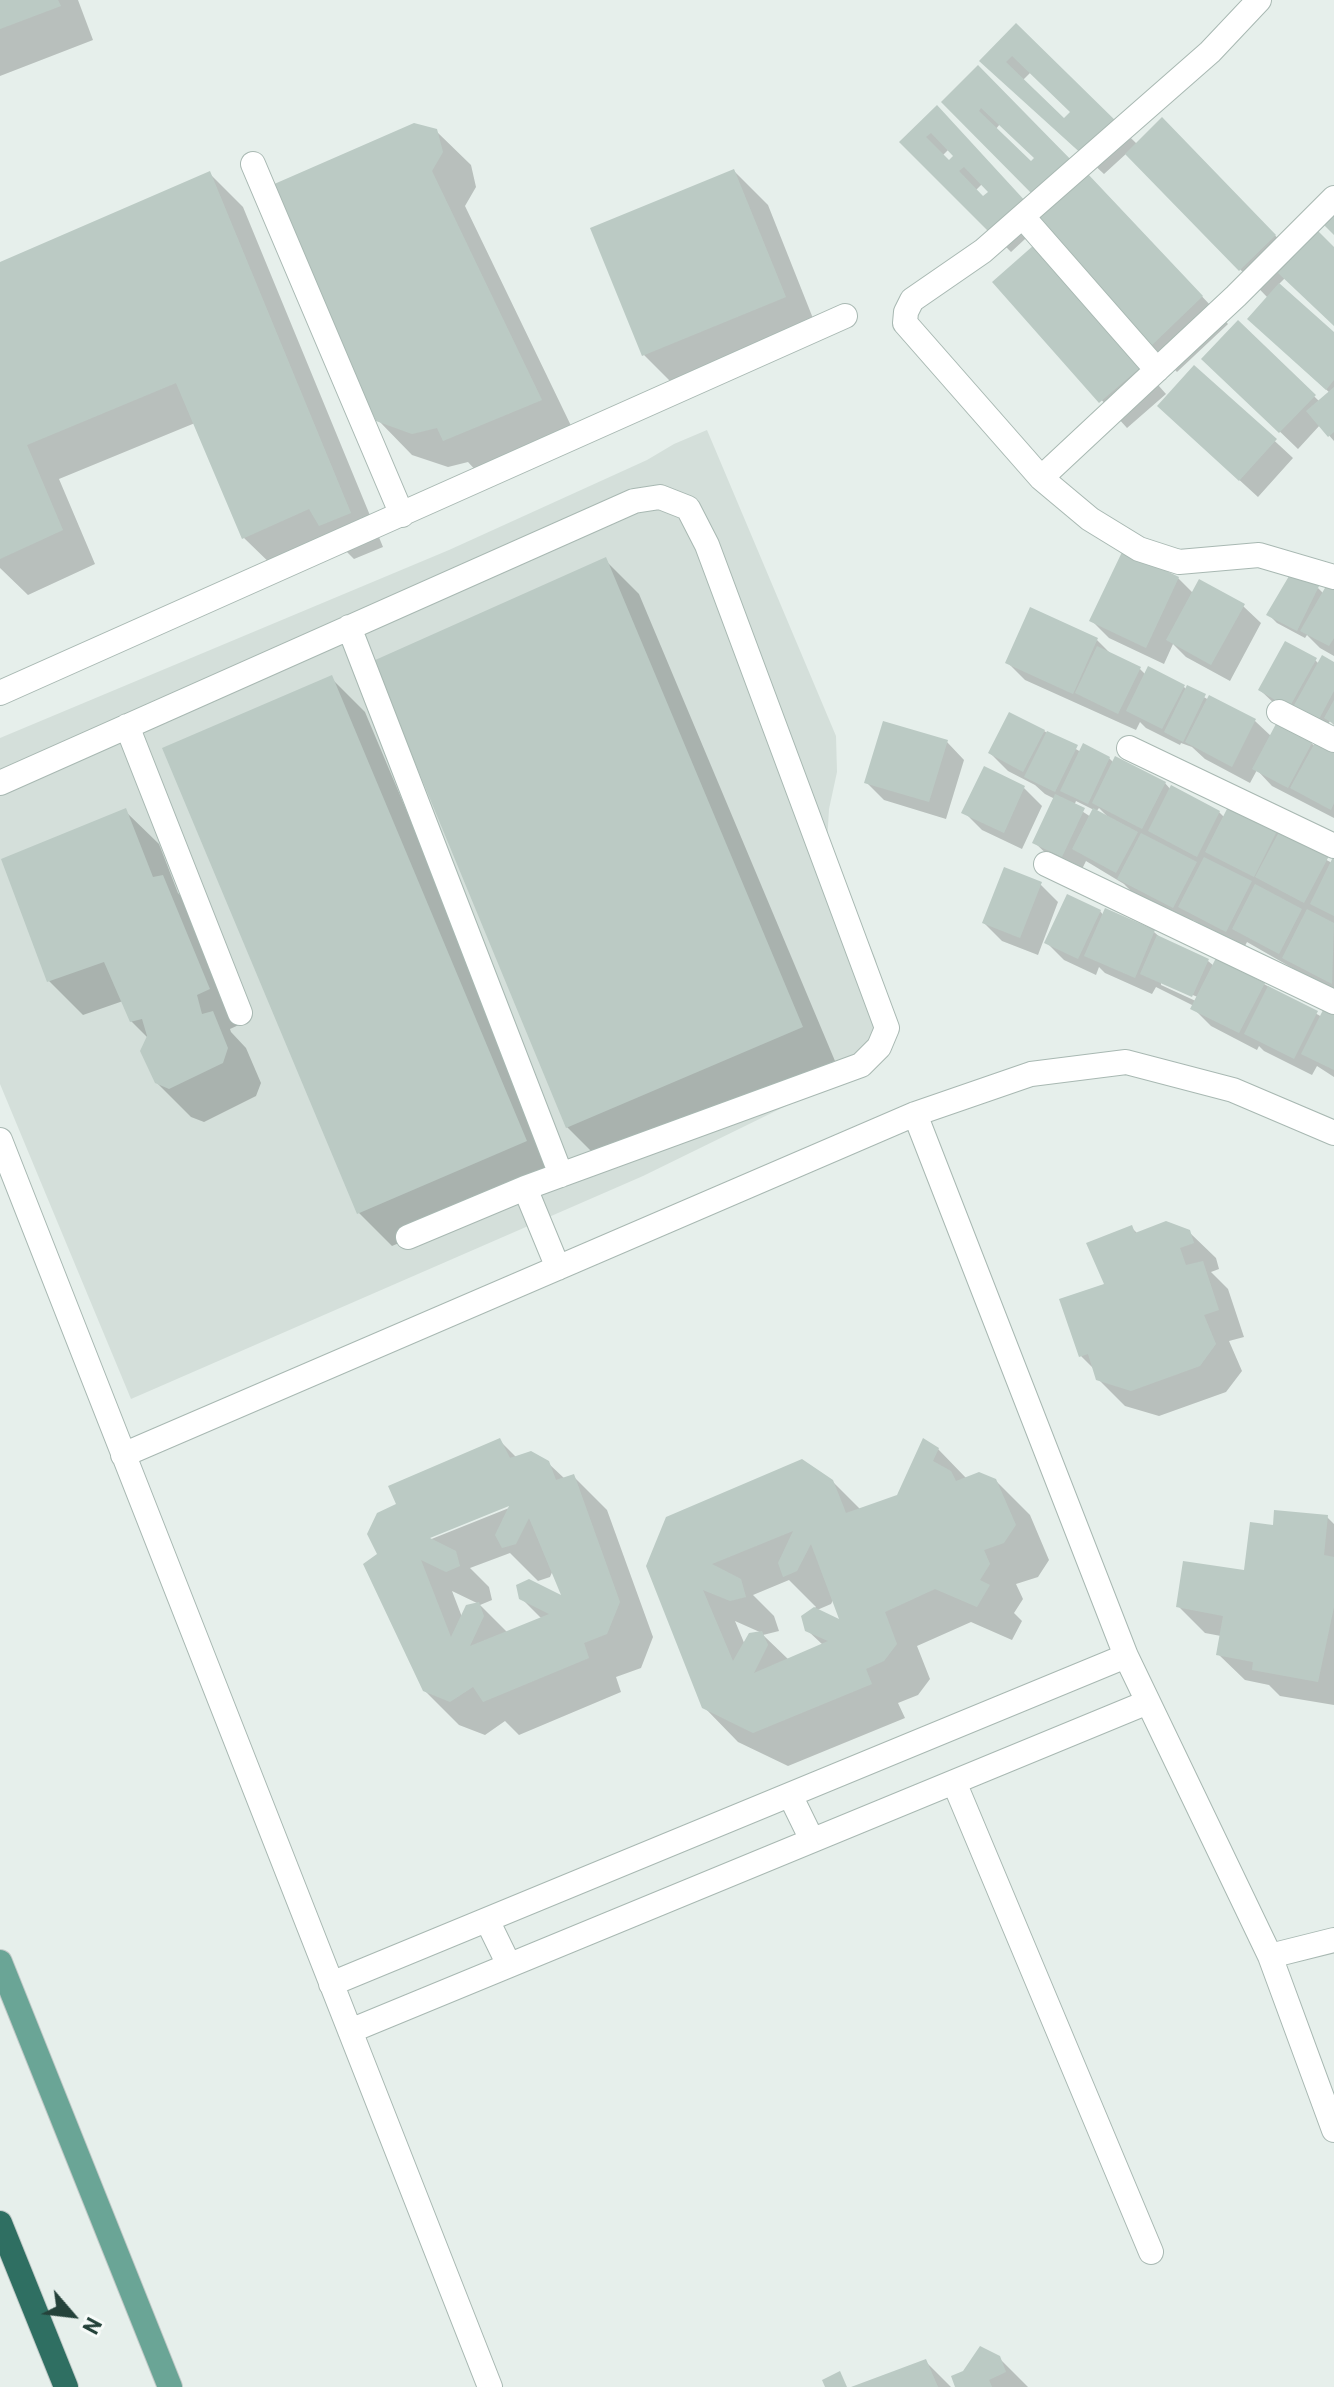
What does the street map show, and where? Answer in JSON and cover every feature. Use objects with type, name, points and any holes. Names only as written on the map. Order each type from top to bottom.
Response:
[{"type":"highway","points":[[0,2223],[66,2387]]},
{"type":"main road","points":[[0,1962],[170,2387]]},
{"type":"street","points":[[1259,0],[1210,52],[1023,217],[983,251],[912,300],[905,323],[1041,478],[1090,519],[1139,549],[1179,562],[1259,555],[1334,577]]},
{"type":"street","points":[[253,164],[402,515]]},
{"type":"street","points":[[1041,478],[1236,296],[1334,198]]},
{"type":"street","points":[[1023,217],[1157,370]]},
{"type":"street","points":[[0,693],[845,316]]},
{"type":"street","points":[[0,783],[634,501],[660,497],[688,508],[707,545],[887,1028],[879,1047],[861,1065],[525,1188],[408,1237]]},
{"type":"street","points":[[349,627],[561,1175]]},
{"type":"street","points":[[1279,712],[1334,740]]},
{"type":"street","points":[[127,726],[240,1013]]},
{"type":"street","points":[[1129,748],[1334,846]]},
{"type":"street","points":[[1046,864],[1334,1002]]},
{"type":"street","points":[[123,1455],[915,1114],[1031,1074],[1126,1062],[1233,1090],[1334,1133]]},
{"type":"street","points":[[915,1114],[1126,1656],[1270,1956],[1334,2130]]},
{"type":"street","points":[[0,1140],[490,2387]]},
{"type":"street","points":[[525,1188],[558,1268]]},
{"type":"street","points":[[331,1984],[1126,1656]]},
{"type":"street","points":[[350,2031],[1148,1702]]},
{"type":"street","points":[[954,1782],[1151,2252]]},
{"type":"street","points":[[790,1795],[812,1840]]},
{"type":"street","points":[[487,1920],[509,1965]]},
{"type":"street","points":[[1270,1956],[1334,1940]]},
{"type":"shaded area","points":[[707,430],[836,736],[837,772],[829,809],[827,843],[876,960],[888,1056],[643,1176],[131,1399],[0,1084],[0,738],[449,550]]},
{"type":"building","points":[[0,0],[58,0],[61,6],[0,29]]},
{"type":"building","points":[[1016,23],[1121,126],[1085,157],[979,61]],"holes":[[[1012,56],[1070,112],[1064,118],[1006,62]]]},
{"type":"building","points":[[978,65],[1075,164],[1038,200],[941,102]],"holes":[[[981,108],[1034,158],[1031,161],[979,111]]]},
{"type":"building","points":[[937,105],[1027,203],[992,235],[899,142]],"holes":[[[931,133],[953,156],[949,160],[926,137]],[[964,167],[988,192],[983,196],[959,171]]]},
{"type":"building","points":[[1162,117],[1276,235],[1239,271],[1125,154]]},
{"type":"building","points":[[414,123],[437,129],[443,152],[432,171],[542,400],[443,441],[437,428],[412,434],[376,421],[341,348],[272,185]]},
{"type":"building","points":[[734,169],[786,297],[642,356],[590,228]]},
{"type":"building","points":[[210,171],[351,513],[319,526],[309,509],[242,539],[176,383],[27,445],[63,530],[0,559],[0,262]]},
{"type":"building","points":[[1087,173],[1203,296],[1150,347],[1033,224]]},
{"type":"building","points":[[1334,208],[1334,235],[1321,222]]},
{"type":"building","points":[[1318,231],[1334,247],[1334,326],[1278,273]]},
{"type":"building","points":[[1034,245],[1141,367],[1099,403],[992,282]]},
{"type":"building","points":[[1279,283],[1334,332],[1334,380],[1326,390],[1247,319]]},
{"type":"building","points":[[1238,320],[1316,395],[1279,433],[1201,359]]},
{"type":"building","points":[[1194,365],[1277,439],[1239,481],[1157,406]]},
{"type":"building","points":[[1334,387],[1334,432],[1328,437],[1306,411]]},
{"type":"building","points":[[1123,550],[1179,577],[1146,648],[1089,621]]},
{"type":"building","points":[[606,557],[803,1027],[566,1128],[373,661]]},
{"type":"building","points":[[1292,571],[1319,586],[1297,631],[1266,615]]},
{"type":"building","points":[[1199,579],[1245,604],[1211,665],[1166,640]]},
{"type":"building","points":[[1329,581],[1334,583],[1334,638],[1329,646],[1300,631]]},
{"type":"building","points":[[1030,607],[1098,638],[1073,694],[1005,663]]},
{"type":"building","points":[[1285,641],[1317,658],[1289,708],[1258,690]]},
{"type":"building","points":[[1097,646],[1141,667],[1118,714],[1075,693]]},
{"type":"building","points":[[1322,655],[1334,662],[1334,691],[1318,721],[1293,707]]},
{"type":"building","points":[[1148,666],[1185,685],[1162,729],[1126,711]]},
{"type":"building","points":[[332,675],[527,1141],[357,1214],[162,748]]},
{"type":"building","points":[[1187,685],[1206,694],[1183,742],[1164,732]]},
{"type":"building","points":[[1209,695],[1256,719],[1232,767],[1185,742]]},
{"type":"building","points":[[1334,700],[1334,724],[1324,718]]},
{"type":"building","points":[[1009,712],[1045,730],[1023,772],[988,753]]},
{"type":"building","points":[[883,721],[948,740],[929,802],[864,783]]},
{"type":"building","points":[[1277,722],[1313,741],[1288,788],[1252,769]]},
{"type":"building","points":[[1047,731],[1078,745],[1055,792],[1024,777]]},
{"type":"building","points":[[1317,739],[1334,748],[1334,803],[1331,810],[1290,788]]},
{"type":"building","points":[[1083,743],[1110,757],[1088,804],[1060,791]]},
{"type":"building","points":[[1115,756],[1166,782],[1142,829],[1092,803]]},
{"type":"building","points":[[984,766],[1025,786],[1004,833],[961,813]]},
{"type":"building","points":[[1171,785],[1220,811],[1197,857],[1148,831]]},
{"type":"building","points":[[1055,794],[1085,808],[1062,857],[1032,843]]},
{"type":"building","points":[[1228,807],[1277,831],[1254,877],[1205,852]]},
{"type":"building","points":[[126,808],[153,877],[163,875],[210,989],[197,995],[202,1014],[213,1011],[228,1048],[223,1063],[169,1089],[155,1083],[140,1051],[147,1036],[142,1019],[130,1022],[104,962],[47,982],[1,859]]},
{"type":"building","points":[[1093,808],[1138,832],[1116,873],[1072,849]]},
{"type":"building","points":[[1280,830],[1329,856],[1304,903],[1255,877]]},
{"type":"building","points":[[1141,833],[1197,862],[1173,908],[1117,879]]},
{"type":"building","points":[[1334,855],[1334,916],[1310,904]]},
{"type":"building","points":[[1204,857],[1252,881],[1226,932],[1178,907]]},
{"type":"building","points":[[1004,867],[1042,882],[1020,938],[982,923]]},
{"type":"building","points":[[1255,884],[1302,909],[1279,954],[1232,929]]},
{"type":"building","points":[[1067,894],[1101,910],[1078,959],[1044,943]]},
{"type":"building","points":[[1105,908],[1155,930],[1135,978],[1084,956]]},
{"type":"building","points":[[1307,909],[1334,923],[1332,984],[1282,958]]},
{"type":"building","points":[[1157,935],[1209,959],[1192,997],[1140,974]]},
{"type":"building","points":[[1216,958],[1265,983],[1239,1033],[1190,1009]]},
{"type":"building","points":[[1268,986],[1318,1011],[1294,1059],[1244,1034]]},
{"type":"building","points":[[1323,1010],[1334,1015],[1334,1070],[1301,1054]]},
{"type":"building","points":[[1166,1221],[1190,1230],[1194,1243],[1180,1248],[1186,1265],[1203,1261],[1219,1310],[1204,1315],[1216,1344],[1200,1366],[1131,1391],[1096,1380],[1088,1354],[1079,1357],[1059,1299],[1104,1284],[1086,1243],[1132,1225],[1135,1233]]},
{"type":"building","points":[[500,1438],[510,1458],[531,1451],[549,1461],[556,1480],[574,1474],[620,1602],[607,1634],[584,1643],[589,1658],[483,1702],[473,1687],[450,1702],[423,1691],[363,1564],[377,1554],[367,1534],[377,1513],[396,1504],[388,1486]],"holes":[[[509,1506],[495,1535],[502,1548],[516,1544],[529,1518],[561,1595],[529,1579],[516,1585],[519,1599],[549,1614],[470,1646],[484,1616],[479,1602],[466,1605],[451,1637],[421,1560],[446,1572],[460,1566],[456,1551],[430,1538]]]},
{"type":"building","points":[[923,1438],[939,1448],[933,1461],[951,1471],[956,1481],[979,1472],[996,1479],[1016,1525],[1004,1543],[984,1550],[990,1564],[980,1580],[990,1585],[977,1607],[935,1589],[885,1612],[897,1644],[884,1661],[866,1669],[872,1684],[753,1733],[702,1708],[646,1566],[666,1517],[802,1459],[833,1480],[846,1513],[897,1495]],"holes":[[[793,1531],[778,1563],[783,1577],[797,1571],[811,1544],[839,1619],[814,1607],[801,1616],[805,1631],[828,1641],[754,1673],[768,1645],[762,1631],[749,1633],[733,1661],[703,1590],[730,1601],[746,1597],[741,1579],[712,1564]]]},
{"type":"building","points":[[1274,1510],[1328,1515],[1324,1555],[1334,1557],[1334,1607],[1318,1682],[1252,1670],[1253,1662],[1216,1655],[1223,1616],[1176,1607],[1183,1561],[1244,1570],[1250,1522],[1273,1525]]},
{"type":"building","points":[[980,2346],[1000,2356],[1006,2372],[989,2380],[992,2387],[955,2387],[951,2376],[963,2371]]},
{"type":"building","points":[[926,2359],[938,2387],[851,2387]]},
{"type":"building","points":[[840,2371],[847,2387],[825,2387],[822,2380]]}]
